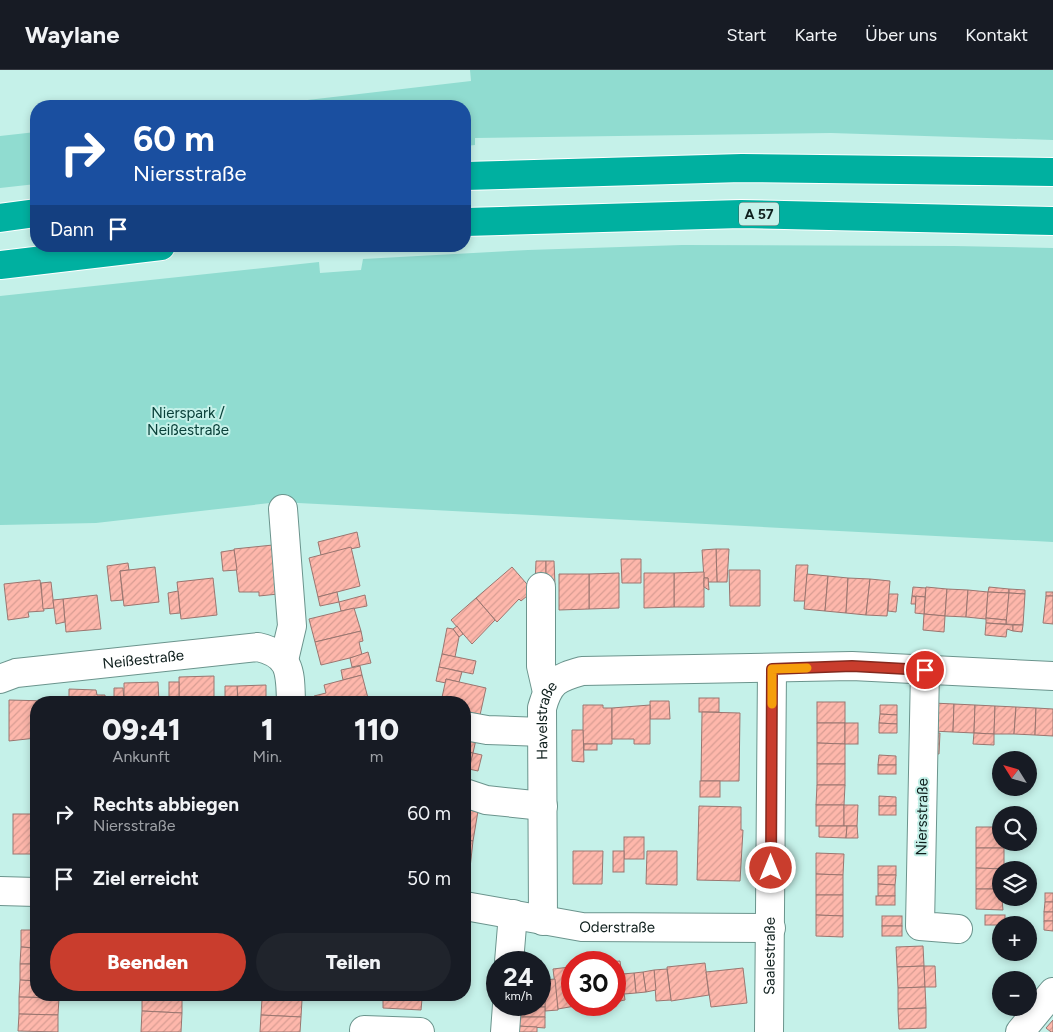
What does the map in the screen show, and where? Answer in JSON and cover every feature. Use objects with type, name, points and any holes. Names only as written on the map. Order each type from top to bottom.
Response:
[{"type":"highway","points":[[471,176],[742,168],[1053,172]]},
{"type":"highway","points":[[0,218],[30,214]]},
{"type":"highway","name":"A 57","points":[[471,222],[741,214],[1053,221]]},
{"type":"highway","points":[[0,264],[107,252]]},
{"type":"street","points":[[283,510],[292,613],[290,638],[284,660],[290,676],[291,696]]},
{"type":"street","points":[[546,587],[541,666],[548,690]]},
{"type":"street","name":"Neißestraße","points":[[0,679],[16,673],[250,648],[267,650],[284,660]]},
{"type":"street","points":[[772,669],[852,666],[1053,676]]},
{"type":"street","name":"Havelstraße","points":[[543,921],[542,708],[548,690],[560,677],[582,671],[772,669]]},
{"type":"street","name":"Saalestraße","points":[[769,1032],[772,669]]},
{"type":"street","name":"Niersstraße","points":[[925,670],[920,926],[958,929]]},
{"type":"street","points":[[471,727],[487,730],[542,732]]},
{"type":"street","points":[[471,795],[486,800],[543,806]]},
{"type":"street","points":[[0,891],[30,892]]},
{"type":"street","name":"Oderstraße","points":[[471,907],[582,927],[771,928]]},
{"type":"street","points":[[510,951],[513,914]]},
{"type":"street","points":[[1020,1032],[1053,992]]},
{"type":"street","points":[[505,1032],[506,1016]]},
{"type":"street","points":[[364,1030],[420,1032]]},
{"type":"green space","points":[[470,70],[1053,70],[1053,140],[831,133],[475,138],[475,145],[471,145],[471,100],[308,100],[471,81]]},
{"type":"green space","points":[[30,133],[30,185],[0,188],[0,136]]},
{"type":"green space","name":"Nierspark / Neißestraße","points":[[682,245],[1053,248],[1053,542],[279,502],[96,523],[0,525],[0,296],[319,262],[320,273],[361,270],[363,259],[528,250]]},
{"type":"building","points":[[357,532],[360,547],[321,555],[318,542]]},
{"type":"building","points":[[273,545],[278,594],[259,596],[259,592],[239,592],[234,549]]},
{"type":"building","points":[[351,547],[360,586],[318,597],[309,558]]},
{"type":"building","points":[[716,549],[729,549],[727,582],[717,582]]},
{"type":"building","points":[[716,549],[717,582],[708,582],[708,578],[704,578],[702,550]]},
{"type":"building","points":[[234,550],[237,570],[223,571],[221,552]]},
{"type":"building","points":[[621,559],[641,559],[641,583],[622,583]]},
{"type":"building","points":[[536,561],[546,561],[546,585],[535,585]]},
{"type":"building","points":[[546,561],[554,561],[555,585],[546,585]]},
{"type":"building","points":[[128,563],[129,570],[120,571],[123,600],[111,601],[107,566]]},
{"type":"building","points":[[796,565],[808,565],[805,601],[794,601]]},
{"type":"building","points":[[155,567],[159,602],[124,606],[120,571]]},
{"type":"building","points":[[512,567],[533,591],[521,601],[519,599],[497,622],[476,598]]},
{"type":"building","points":[[729,570],[760,570],[760,606],[730,606]]},
{"type":"building","points":[[704,572],[704,607],[674,607],[674,573]]},
{"type":"building","points":[[619,573],[619,608],[589,609],[589,574]]},
{"type":"building","points":[[644,573],[674,573],[674,607],[644,608]]},
{"type":"building","points":[[559,574],[589,574],[589,609],[559,610]]},
{"type":"building","points":[[807,574],[828,576],[825,611],[804,609]]},
{"type":"building","points":[[828,576],[848,578],[846,613],[825,611]]},
{"type":"building","points":[[213,578],[217,615],[181,619],[177,582]]},
{"type":"building","points":[[704,578],[708,578],[709,590],[704,587]]},
{"type":"building","points":[[848,578],[870,579],[866,615],[846,613]]},
{"type":"building","points":[[870,579],[890,581],[887,616],[866,615]]},
{"type":"building","points":[[40,580],[44,611],[28,612],[29,617],[8,620],[4,584]]},
{"type":"building","points":[[51,582],[54,608],[43,609],[41,583]]},
{"type":"building","points":[[913,587],[926,588],[925,597],[912,596]]},
{"type":"building","points":[[926,587],[947,589],[945,616],[924,614]]},
{"type":"building","points":[[989,587],[1009,589],[1009,593],[988,592]]},
{"type":"building","points":[[947,589],[968,590],[966,617],[945,616]]},
{"type":"building","points":[[1009,589],[1025,590],[1025,594],[1009,593]]},
{"type":"building","points":[[968,590],[988,592],[986,619],[966,617]]},
{"type":"building","points":[[178,591],[180,613],[170,614],[168,593]]},
{"type":"building","points":[[337,592],[339,602],[320,606],[318,597]]},
{"type":"building","points":[[988,592],[1009,593],[1007,620],[986,618]]},
{"type":"building","points":[[1046,592],[1053,592],[1053,596],[1046,596]]},
{"type":"building","points":[[1009,593],[1025,594],[1023,625],[1006,624]]},
{"type":"building","points":[[889,594],[898,594],[896,612],[888,611]]},
{"type":"building","points":[[97,595],[101,629],[66,632],[63,599]]},
{"type":"building","points":[[365,595],[367,606],[341,611],[339,602]]},
{"type":"building","points":[[912,596],[916,597],[916,604],[911,604]]},
{"type":"building","points":[[916,596],[925,597],[924,614],[915,613]]},
{"type":"building","points":[[1046,596],[1053,596],[1053,624],[1043,623]]},
{"type":"building","points":[[476,598],[495,620],[472,644],[451,620]]},
{"type":"building","points":[[63,599],[65,622],[56,624],[53,600]]},
{"type":"building","points":[[354,608],[361,631],[315,642],[309,619]]},
{"type":"building","points":[[924,614],[945,616],[944,632],[923,630]]},
{"type":"building","points":[[986,618],[1006,620],[1006,624],[986,623]]},
{"type":"building","points":[[986,623],[1013,625],[1013,631],[1007,629],[1006,637],[985,635]]},
{"type":"building","points":[[1013,625],[1023,625],[1022,632],[1013,631]]},
{"type":"building","points":[[457,626],[463,634],[459,637],[453,629]]},
{"type":"building","points":[[447,628],[453,629],[459,637],[455,657],[442,654]]},
{"type":"building","points":[[361,631],[363,641],[359,642],[362,655],[321,665],[315,642]]},
{"type":"building","points":[[368,652],[371,663],[352,667],[350,658]]},
{"type":"building","points":[[442,654],[476,661],[473,674],[439,667]]},
{"type":"building","points":[[360,666],[362,675],[343,680],[341,670]]},
{"type":"building","points":[[439,667],[462,672],[459,682],[446,679],[446,683],[436,681]]},
{"type":"building","points":[[362,675],[367,696],[314,696],[326,693],[324,685]]},
{"type":"building","points":[[214,676],[214,696],[179,696],[179,677]]},
{"type":"building","points":[[446,679],[486,688],[480,715],[471,713],[471,696],[442,696]]},
{"type":"building","points":[[158,682],[159,696],[124,696],[124,683]]},
{"type":"building","points":[[169,682],[179,682],[179,696],[169,696]]},
{"type":"building","points":[[266,685],[266,696],[238,696],[237,686]]},
{"type":"building","points":[[225,686],[237,686],[238,696],[225,696]]},
{"type":"building","points":[[114,688],[123,688],[124,696],[114,696]]},
{"type":"building","points":[[69,689],[96,690],[97,695],[105,695],[105,696],[69,696]]},
{"type":"building","points":[[699,698],[719,698],[719,712],[699,712]]},
{"type":"building","points":[[9,700],[30,701],[30,739],[9,741]]},
{"type":"building","points":[[650,701],[669,701],[670,719],[650,719]]},
{"type":"building","points":[[817,702],[845,702],[845,723],[817,723]]},
{"type":"building","points":[[933,703],[954,704],[953,732],[932,731]]},
{"type":"building","points":[[954,704],[975,705],[974,733],[953,732]]},
{"type":"building","points":[[583,705],[603,705],[603,708],[612,708],[612,744],[583,744]]},
{"type":"building","points":[[650,705],[650,744],[634,744],[634,739],[612,739],[612,708]]},
{"type":"building","points":[[880,705],[897,705],[897,715],[880,714]]},
{"type":"building","points":[[975,705],[995,706],[994,734],[974,733]]},
{"type":"building","points":[[995,706],[1016,707],[1014,734],[994,734]]},
{"type":"building","points":[[1016,707],[1036,708],[1035,735],[1014,734]]},
{"type":"building","points":[[1036,708],[1053,709],[1053,736],[1035,735]]},
{"type":"building","points":[[702,712],[740,713],[739,781],[701,781]]},
{"type":"building","points":[[880,714],[897,715],[897,724],[879,723]]},
{"type":"building","points":[[817,723],[845,723],[845,744],[817,743]]},
{"type":"building","points":[[845,723],[858,723],[858,744],[845,744]]},
{"type":"building","points":[[879,723],[897,724],[897,733],[879,733]]},
{"type":"building","points":[[572,730],[583,730],[584,762],[572,761]]},
{"type":"building","points":[[929,733],[940,733],[939,754],[928,753]]},
{"type":"building","points":[[974,733],[994,734],[994,745],[973,744]]},
{"type":"building","points":[[471,734],[477,735],[473,753],[471,752]]},
{"type":"building","points":[[817,743],[845,744],[845,764],[817,764]]},
{"type":"building","points":[[584,744],[597,744],[597,750],[584,750]]},
{"type":"building","points":[[473,753],[482,755],[478,771],[471,769]]},
{"type":"building","points":[[879,755],[896,756],[896,765],[878,765]]},
{"type":"building","points":[[817,764],[845,764],[845,785],[817,785]]},
{"type":"building","points":[[878,765],[896,765],[896,774],[878,774]]},
{"type":"building","points":[[700,781],[720,781],[720,797],[700,797]]},
{"type":"building","points":[[817,785],[845,785],[844,805],[816,805]]},
{"type":"building","points":[[879,796],[896,797],[896,806],[879,806]]},
{"type":"building","points":[[471,804],[479,805],[473,841],[471,841]]},
{"type":"building","points":[[816,805],[844,805],[844,826],[816,826]]},
{"type":"building","points":[[844,805],[858,805],[857,826],[844,826]]},
{"type":"building","points":[[699,806],[741,807],[741,830],[743,830],[740,881],[697,880]]},
{"type":"building","points":[[879,806],[896,806],[896,815],[879,815]]},
{"type":"building","points":[[13,814],[30,814],[30,854],[13,854]]},
{"type":"building","points":[[819,826],[847,826],[846,838],[819,837]]},
{"type":"building","points":[[847,826],[857,826],[858,838],[846,838]]},
{"type":"building","points":[[976,827],[992,827],[992,848],[976,848]]},
{"type":"building","points":[[624,837],[644,837],[644,859],[624,859]]},
{"type":"building","points":[[471,841],[473,841],[471,859]]},
{"type":"building","points":[[976,848],[992,848],[992,851],[1004,851],[1004,861],[992,861],[992,869],[976,868]]},
{"type":"building","points":[[573,851],[603,851],[602,884],[573,884]]},
{"type":"building","points":[[613,851],[624,851],[624,872],[613,872]]},
{"type":"building","points":[[647,851],[677,851],[677,885],[646,884]]},
{"type":"building","points":[[816,853],[844,854],[843,875],[816,874]]},
{"type":"building","points":[[878,866],[896,866],[896,875],[878,875]]},
{"type":"building","points":[[976,868],[992,869],[992,889],[976,889]]},
{"type":"building","points":[[816,874],[843,875],[843,895],[816,895]]},
{"type":"building","points":[[878,875],[896,875],[895,885],[878,884]]},
{"type":"building","points":[[878,884],[895,885],[895,896],[878,896]]},
{"type":"building","points":[[976,889],[992,889],[992,906],[1003,906],[1003,910],[976,909]]},
{"type":"building","points":[[1045,893],[1053,893],[1053,902],[1045,902]]},
{"type":"building","points":[[816,895],[843,895],[843,916],[816,915]]},
{"type":"building","points":[[876,896],[895,896],[895,905],[876,905]]},
{"type":"building","points":[[1045,902],[1053,902],[1053,912],[1044,912]]},
{"type":"building","points":[[1044,912],[1053,912],[1053,921],[1044,921]]},
{"type":"building","points":[[816,915],[843,916],[843,937],[816,936]]},
{"type":"building","points":[[985,915],[1005,915],[992,916],[992,925],[985,925]]},
{"type":"building","points":[[882,916],[902,916],[902,926],[882,926]]},
{"type":"building","points":[[1044,921],[1053,921],[1053,931],[1044,930]]},
{"type":"building","points":[[882,926],[902,926],[902,936],[882,936]]},
{"type":"building","points":[[21,930],[30,930],[30,948],[21,947]]},
{"type":"building","points":[[923,946],[924,966],[897,967],[896,947]]},
{"type":"building","points":[[21,947],[30,948],[30,964],[20,964]]},
{"type":"building","points":[[705,963],[709,995],[671,1001],[667,967]]},
{"type":"building","points":[[20,964],[30,964],[30,981],[20,980]]},
{"type":"building","points":[[924,966],[925,987],[898,988],[897,967]]},
{"type":"building","points":[[924,966],[935,966],[936,987],[925,987]]},
{"type":"building","points":[[561,968],[561,1008],[558,1009],[553,969]]},
{"type":"building","points":[[743,968],[747,1003],[711,1007],[706,972]]},
{"type":"building","points":[[667,969],[671,1000],[656,1001],[654,970]]},
{"type":"building","points":[[654,970],[656,990],[646,992],[643,972]]},
{"type":"building","points":[[643,972],[646,992],[636,993],[634,973]]},
{"type":"building","points":[[634,973],[636,993],[626,994],[626,974]]},
{"type":"building","points":[[551,979],[555,979],[558,1010],[551,1011]]},
{"type":"building","points":[[20,980],[30,981],[30,997],[19,997]]},
{"type":"building","points":[[925,987],[926,1008],[898,1009],[898,988]]},
{"type":"building","points":[[19,997],[30,997],[30,1001],[59,1001],[58,1015],[19,1014]]},
{"type":"building","points":[[142,1001],[182,1001],[182,1013],[142,1011]]},
{"type":"building","points":[[262,1001],[302,1001],[301,1017],[261,1015]]},
{"type":"building","points":[[383,1001],[422,1001],[421,1010],[383,1008]]},
{"type":"building","points":[[926,1008],[926,1028],[899,1029],[898,1009]]},
{"type":"building","points":[[142,1011],[182,1013],[181,1032],[141,1032]]},
{"type":"building","points":[[19,1014],[58,1015],[58,1032],[18,1031]]},
{"type":"building","points":[[261,1015],[301,1017],[300,1032],[260,1032]]},
{"type":"building","points":[[518,1016],[545,1016],[545,1017]]},
{"type":"building","points":[[518,1017],[545,1017],[545,1028],[518,1026]]},
{"type":"building","points":[[1053,1020],[1053,1032],[1051,1032],[1046,1028]]},
{"type":"building","points":[[518,1026],[537,1027],[537,1032],[517,1032]]},
{"type":"slow traffic","points":[[772,704],[772,669],[807,668]]},
{"type":"route","points":[[771,868],[772,669],[852,666],[925,670]]}]
